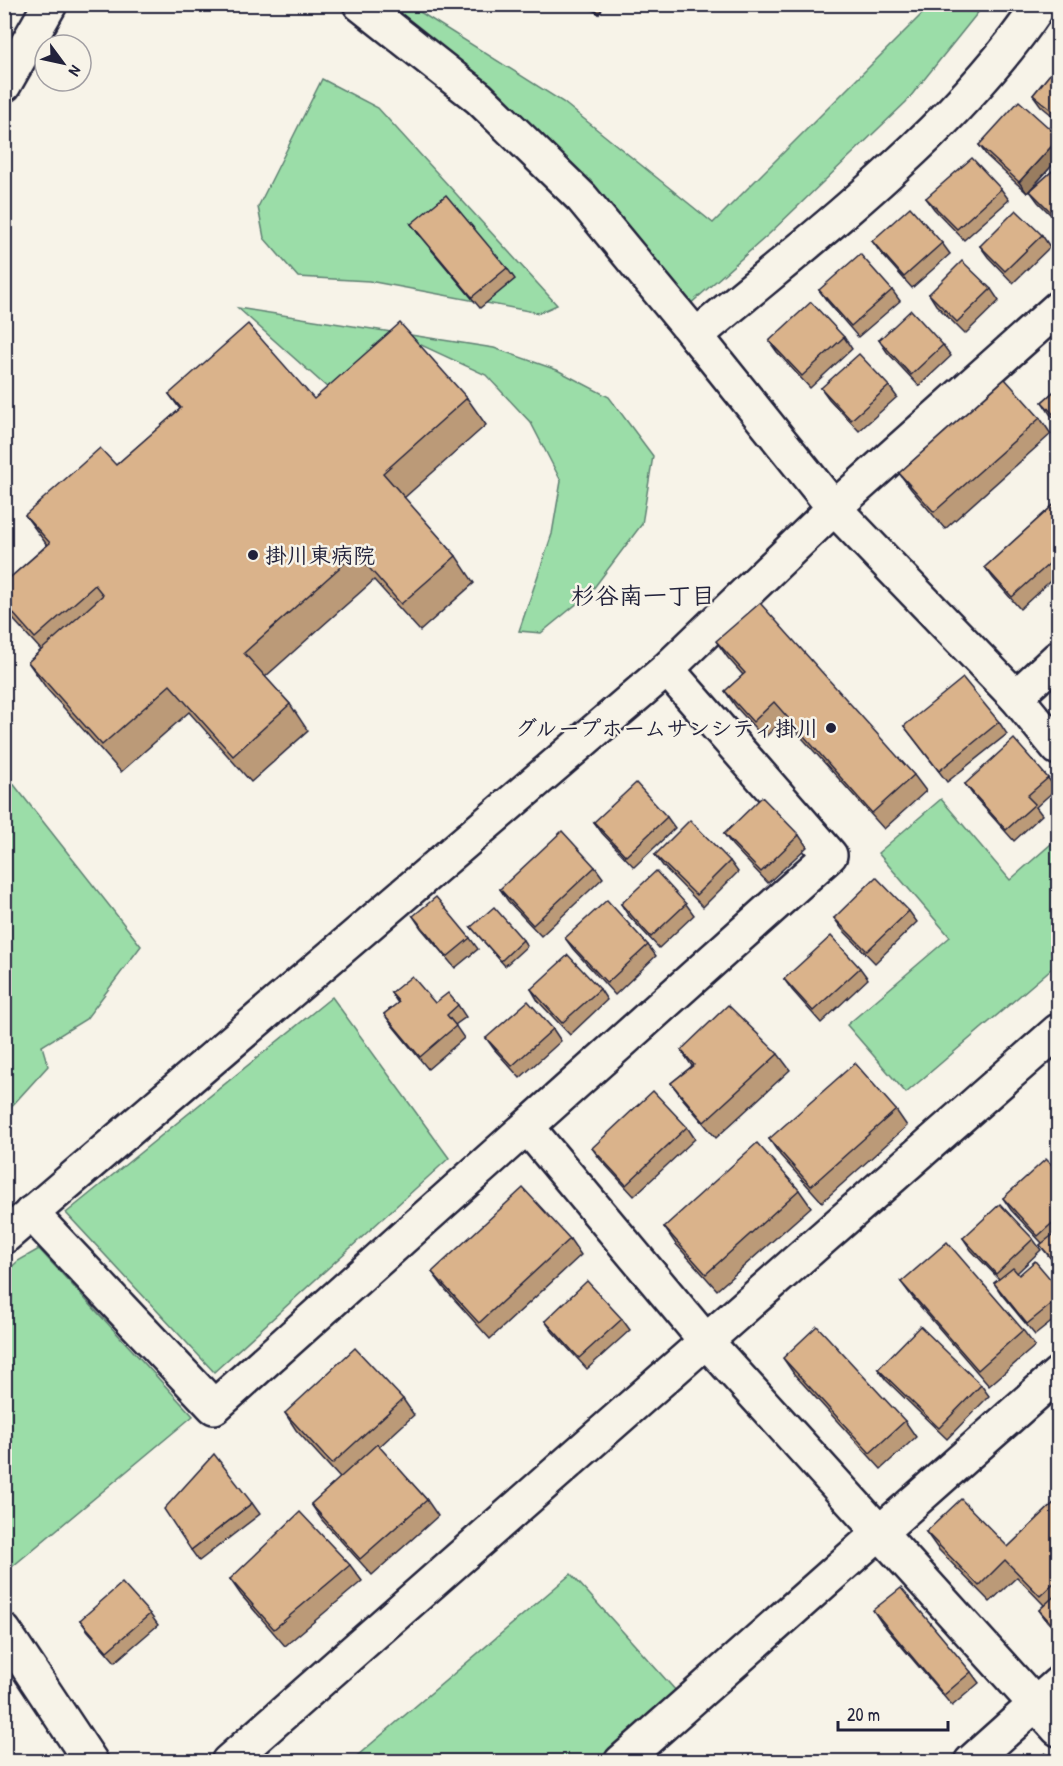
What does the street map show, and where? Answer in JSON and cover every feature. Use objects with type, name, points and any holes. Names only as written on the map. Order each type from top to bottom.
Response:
[{"type":"street","points":[[4,86],[50,4]]},
{"type":"street","points":[[360,4],[479,98],[582,198],[834,508],[1016,697],[1059,748]]},
{"type":"street","points":[[696,336],[882,177],[969,96],[1040,4]]},
{"type":"street","points":[[4,1237],[666,669],[834,508],[1059,309]]},
{"type":"street","points":[[1016,697],[1059,658]]},
{"type":"street","points":[[31,1213],[214,1407],[830,855],[666,669]]},
{"type":"street","points":[[228,1761],[1059,1031]]},
{"type":"street","points":[[528,1128],[705,1340],[880,1533],[1047,1694],[1059,1730]]},
{"type":"street","points":[[621,1761],[1059,1374]]},
{"type":"street","points":[[4,1631],[91,1761]]},
{"type":"street","points":[[971,1761],[1047,1694]]},
{"type":"green space","points":[[391,5],[409,5],[563,102],[713,223],[931,5],[984,5],[906,102],[768,235],[688,306],[386,12]]},
{"type":"green space","points":[[322,79],[378,108],[557,305],[539,313],[369,281],[298,277],[264,238],[258,207]]},
{"type":"green space","points":[[238,308],[494,348],[557,370],[609,397],[653,456],[642,524],[590,593],[541,633],[519,631],[552,534],[561,481],[531,423],[486,375],[402,336],[328,388]]},
{"type":"green space","points":[[4,772],[141,946],[86,1019],[42,1046],[48,1066],[10,1108],[4,1108]]},
{"type":"green space","points":[[941,799],[1010,880],[1058,838],[1058,963],[906,1093],[847,1025],[950,937],[878,853]]},
{"type":"green space","points":[[332,997],[449,1158],[214,1372],[66,1213]]},
{"type":"green space","points":[[39,1249],[193,1416],[13,1566],[4,1556],[5,1273],[18,1261]]},
{"type":"green space","points":[[571,1574],[677,1692],[600,1761],[351,1761]]},
{"type":"building","points":[[1059,63],[1059,116],[1033,95]]},
{"type":"building","points":[[1019,101],[1059,138],[1019,182],[979,145]]},
{"type":"building","points":[[972,158],[1001,189],[957,229],[926,198]]},
{"type":"building","points":[[1059,165],[1059,220],[1030,191]]},
{"type":"building","points":[[446,195],[507,268],[472,297],[411,224]]},
{"type":"building","points":[[910,207],[942,243],[904,277],[872,241]]},
{"type":"building","points":[[1016,210],[1042,235],[1005,271],[980,246]]},
{"type":"building","points":[[860,254],[892,290],[851,326],[819,290]]},
{"type":"building","points":[[962,261],[991,289],[957,322],[929,294]]},
{"type":"building","points":[[811,302],[844,337],[802,376],[769,341]]},
{"type":"building","points":[[911,310],[943,345],[911,375],[879,340]]},
{"type":"building","name":"掛川東病院","points":[[400,323],[467,398],[383,473],[456,556],[401,604],[356,553],[244,653],[290,704],[233,756],[170,685],[102,745],[28,662],[103,595],[95,585],[35,638],[4,603],[4,583],[50,543],[25,515],[100,448],[116,465],[181,408],[169,394],[248,324],[314,399]]},
{"type":"building","points":[[859,354],[889,386],[851,420],[821,388]]},
{"type":"building","points":[[1005,379],[1040,418],[934,512],[899,473]]},
{"type":"building","points":[[1059,387],[1059,420],[1042,402]]},
{"type":"building","points":[[1059,500],[1059,555],[1012,597],[985,567]]},
{"type":"building","name":"グループホームサンシティ掛川","points":[[760,603],[914,775],[872,813],[774,702],[753,722],[725,691],[745,673],[716,641]]},
{"type":"building","points":[[963,678],[999,722],[939,771],[904,726]]},
{"type":"building","points":[[1014,739],[1048,778],[1027,796],[1035,804],[1006,830],[965,784]]},
{"type":"building","points":[[636,783],[667,817],[626,856],[594,822]]},
{"type":"building","points":[[762,797],[799,835],[761,872],[724,834]]},
{"type":"building","points":[[690,820],[730,861],[696,895],[655,855]]},
{"type":"building","points":[[562,831],[595,867],[533,925],[500,889]]},
{"type":"building","points":[[656,871],[686,904],[651,937],[621,904]]},
{"type":"building","points":[[876,877],[909,911],[867,951],[834,918]]},
{"type":"building","points":[[436,897],[470,938],[447,957],[413,916]]},
{"type":"building","points":[[607,900],[648,945],[607,983],[565,938]]},
{"type":"building","points":[[494,907],[523,940],[501,961],[471,927]]},
{"type":"building","points":[[831,936],[860,968],[813,1011],[784,979]]},
{"type":"building","points":[[568,955],[600,989],[562,1023],[531,989]]},
{"type":"building","points":[[412,976],[435,1003],[448,993],[458,1005],[447,1015],[456,1026],[420,1057],[384,1014],[399,1002],[391,993]]},
{"type":"building","points":[[528,1001],[553,1029],[512,1066],[486,1038]]},
{"type":"building","points":[[728,1005],[778,1054],[704,1122],[671,1083],[694,1065],[681,1050]]},
{"type":"building","points":[[855,1063],[896,1110],[811,1186],[769,1139]]},
{"type":"building","points":[[653,1091],[687,1127],[626,1185],[592,1148]]},
{"type":"building","points":[[757,1143],[799,1190],[706,1274],[664,1227]]},
{"type":"building","points":[[1046,1159],[1059,1172],[1059,1217],[1038,1236],[1003,1198]]},
{"type":"building","points":[[523,1188],[570,1239],[479,1323],[432,1272]]},
{"type":"building","points":[[1000,1204],[1033,1239],[996,1274],[963,1238]]},
{"type":"building","points":[[1059,1230],[1059,1267],[1040,1245]]},
{"type":"building","points":[[947,1242],[1023,1330],[978,1370],[901,1282]]},
{"type":"building","points":[[1035,1261],[1059,1289],[1059,1298],[1027,1324],[994,1283],[1013,1268],[1019,1275]]},
{"type":"building","points":[[587,1281],[622,1319],[579,1358],[545,1321]]},
{"type":"building","points":[[817,1326],[905,1421],[870,1453],[783,1358]]},
{"type":"building","points":[[920,1326],[981,1385],[939,1428],[878,1369]]},
{"type":"building","points":[[355,1348],[403,1399],[332,1464],[285,1413]]},
{"type":"building","points":[[377,1444],[427,1500],[360,1559],[311,1504]]},
{"type":"building","points":[[214,1454],[252,1503],[191,1550],[164,1509]]},
{"type":"building","points":[[1059,1498],[1059,1578],[1040,1596],[1005,1560],[979,1586],[926,1532],[961,1499],[1008,1547]]},
{"type":"building","points":[[300,1512],[350,1565],[274,1629],[230,1579]]},
{"type":"building","points":[[122,1583],[150,1614],[107,1651],[80,1620]]},
{"type":"building","points":[[901,1588],[971,1672],[944,1695],[873,1610]]},
{"type":"building","points":[[1059,1592],[1059,1631],[1058,1631],[1039,1610]]},
{"type":"building","points":[[1045,1753],[1052,1761],[1034,1761]]},
{"type":"place","name":"掛川東病院","points":[[253,555]]},
{"type":"place","name":"グループホームサンシティ掛川","points":[[831,728]]},
{"type":"district","name":"杉谷南一丁目","points":[[643,596]]}]
